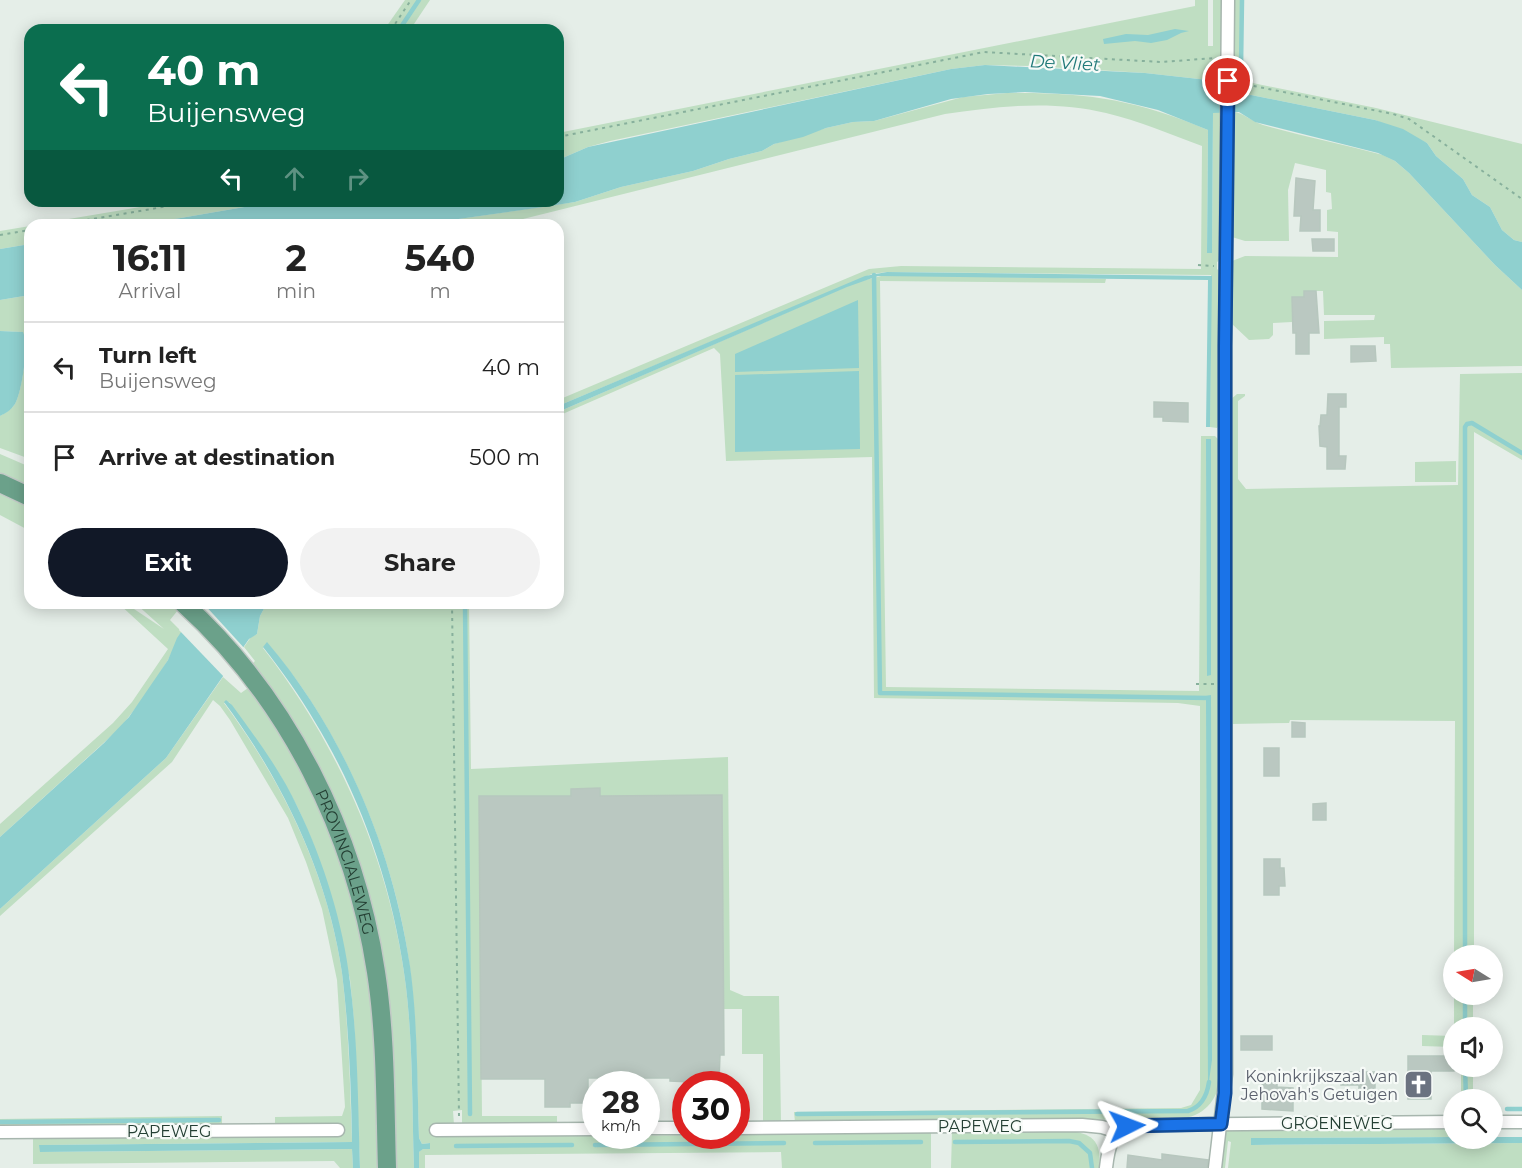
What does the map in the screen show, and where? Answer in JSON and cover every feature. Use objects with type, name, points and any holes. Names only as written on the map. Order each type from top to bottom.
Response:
[{"type":"main road","points":[[0,483],[24,494]]},
{"type":"main road","name":"PROVINCIALEWEG","points":[[190,609],[240,663],[279,717],[309,768],[341,837],[369,931],[379,993],[387,1168]]},
{"type":"street","points":[[1215,1168],[1226,1074],[1225,346],[1228,0]]},
{"type":"street","name":"GROENEWEG","points":[[1221,1124],[1443,1122]]},
{"type":"street","points":[[1503,1122],[1522,1122]]},
{"type":"street","name":"PAPEWEG","points":[[750,1128],[1082,1125],[1102,1127],[1118,1132],[1127,1126],[1135,1125],[1221,1124]]},
{"type":"street","points":[[436,1130],[582,1129]]},
{"type":"street","name":"PAPEWEG","points":[[0,1132],[338,1130]]},
{"type":"street","points":[[1106,1168],[1111,1143],[1118,1132]]},
{"type":"path","points":[[395,24],[411,0]]},
{"type":"path","points":[[564,136],[984,52],[1161,62],[1228,57]]},
{"type":"path","points":[[1228,81],[1382,111],[1409,119],[1522,199]]},
{"type":"path","points":[[92,219],[163,207]]},
{"type":"path","points":[[0,235],[24,231]]},
{"type":"path","points":[[452,609],[459,1110]]},
{"type":"path","points":[[1196,684],[1226,684]]},
{"type":"green space","points":[[405,0],[430,0],[414,24],[388,24]]},
{"type":"green space","points":[[1195,0],[1208,0],[1208,46],[1213,46],[1213,0],[1222,0],[1222,97],[1213,95],[1213,70],[1208,71],[1208,80],[1145,73],[985,65],[951,69],[610,141],[564,157],[564,132],[1195,6]]},
{"type":"green space","points":[[1233,0],[1243,0],[1243,81],[1376,108],[1522,144],[1522,242],[1514,240],[1502,230],[1490,207],[1472,195],[1463,179],[1436,156],[1427,143],[1375,120],[1251,95],[1233,97]]},
{"type":"green space","points":[[1007,93],[1086,96],[1133,104],[1182,119],[1208,130],[1207,253],[1212,253],[1213,112],[1222,112],[1221,259],[1217,262],[1217,269],[1221,273],[1219,425],[1217,428],[1210,427],[1211,275],[887,272],[872,274],[564,403],[564,397],[869,269],[901,266],[1201,269],[1202,146],[1106,113],[1046,105],[945,114],[523,219],[457,219],[540,207],[564,207],[564,204],[621,187],[693,171],[762,151],[774,144],[826,128],[853,122],[874,121],[963,97]]},
{"type":"green space","points":[[1233,112],[1263,125],[1383,155],[1395,161],[1409,173],[1495,265],[1522,290],[1522,366],[1391,368],[1390,344],[1384,344],[1384,337],[1324,339],[1324,321],[1374,320],[1375,315],[1324,315],[1323,291],[1304,291],[1304,297],[1292,297],[1292,322],[1273,323],[1273,335],[1269,339],[1249,340],[1231,323],[1232,261],[1245,256],[1338,257],[1338,232],[1327,231],[1327,210],[1332,209],[1331,193],[1326,192],[1326,170],[1295,163],[1288,190],[1289,241],[1245,241],[1232,237]]},
{"type":"green space","points":[[140,207],[245,207],[175,219],[69,219]]},
{"type":"green space","points":[[24,227],[24,245],[0,249],[0,231]]},
{"type":"green space","points":[[881,276],[1106,279],[1105,283],[880,281],[886,687],[1199,691],[1201,436],[1215,436],[1220,441],[1221,1077],[1216,1093],[1208,1106],[1187,1118],[795,1122],[794,1112],[1181,1108],[1191,1105],[1200,1090],[1200,706],[1178,703],[874,698],[872,457],[726,461],[720,354],[714,348],[564,413],[564,409],[857,282]]},
{"type":"green space","points":[[24,296],[24,338],[22,332],[0,331],[0,300]]},
{"type":"green space","points":[[24,368],[24,457],[0,448],[0,416],[15,404]]},
{"type":"green space","points":[[1522,373],[1522,460],[1474,432],[1474,945],[1454,945],[1455,721],[1290,720],[1289,723],[1231,724],[1230,400],[1237,394],[1245,394],[1238,401],[1238,479],[1246,489],[1458,485],[1460,374]]},
{"type":"green space","points":[[0,454],[24,464],[24,485],[0,474]]},
{"type":"green space","points":[[1456,461],[1456,482],[1415,482],[1415,462]]},
{"type":"green space","points":[[0,494],[24,505],[24,528],[0,515]]},
{"type":"green space","points":[[125,609],[134,609],[164,629],[142,609],[178,610],[170,620],[182,632],[168,660],[148,692],[120,728],[0,837],[0,824],[113,723],[132,702],[168,649]]},
{"type":"green space","points":[[264,609],[469,609],[471,769],[728,757],[730,990],[744,996],[779,996],[781,1122],[763,1122],[763,1054],[742,1054],[742,1009],[724,1009],[722,795],[600,796],[600,788],[571,789],[571,796],[479,797],[482,1116],[557,1116],[557,1123],[462,1124],[462,1110],[453,1111],[454,1125],[582,1135],[582,1149],[660,1149],[660,1135],[672,1135],[672,1149],[750,1149],[750,1135],[931,1133],[931,1168],[782,1168],[781,1152],[425,1155],[425,1168],[419,1168],[419,1152],[430,1143],[422,1144],[419,1138],[410,969],[403,926],[392,883],[378,839],[342,754],[294,677],[267,643],[263,648],[290,685],[338,765],[374,851],[399,941],[410,1032],[414,1168],[395,1168],[392,1076],[341,815],[303,739],[268,684],[252,664],[255,661],[244,647],[251,637],[257,634],[260,616]]},
{"type":"green space","points":[[223,677],[241,693],[248,688],[272,723],[314,797],[345,875],[365,957],[371,999],[376,1062],[379,1168],[360,1168],[350,979],[313,843],[280,775],[229,702],[224,703],[284,797],[314,865],[326,901],[342,973],[349,1057],[352,1142],[40,1145],[40,1152],[352,1149],[353,1168],[340,1168],[334,1161],[33,1164],[33,1138],[339,1135],[275,1126],[275,1117],[342,1116],[345,1107],[337,980],[322,909],[288,818],[230,720],[213,700],[172,762],[0,916],[0,909],[166,758]]},
{"type":"green space","points":[[1454,1005],[1473,1005],[1473,1017],[1454,1017]]},
{"type":"green space","points":[[1422,1035],[1443,1036],[1443,1047],[1422,1046]]},
{"type":"green space","points":[[1461,1077],[1473,1077],[1473,1089],[1461,1089]]},
{"type":"green space","points":[[222,1116],[222,1125],[0,1127],[0,1119]]},
{"type":"green space","points":[[1443,1128],[1443,1137],[1251,1138],[1252,1145],[1443,1144],[1443,1149],[1503,1149],[1503,1143],[1522,1143],[1522,1168],[1228,1168],[1231,1142],[1228,1141],[1225,1168],[1220,1168],[1225,1132],[1228,1130]]},
{"type":"green space","points":[[1058,1130],[1077,1132],[1091,1137],[1098,1148],[1099,1168],[951,1168],[952,1132]]},
{"type":"water","points":[[1175,29],[1189,31],[1167,40],[1151,43],[1135,41],[1104,44],[1103,39],[1126,34],[1148,35]]},
{"type":"water","points":[[985,65],[1145,73],[1208,80],[1208,70],[1214,70],[1213,93],[1216,97],[1251,95],[1375,120],[1403,129],[1427,143],[1436,156],[1463,179],[1472,195],[1490,207],[1502,230],[1514,240],[1522,242],[1522,290],[1395,161],[1378,153],[1255,122],[1239,112],[1213,113],[1212,253],[1207,253],[1208,130],[1158,110],[1100,96],[1025,92],[951,99],[874,121],[853,122],[826,128],[803,137],[774,144],[762,151],[693,171],[621,187],[564,204],[564,157],[588,147],[951,69]]},
{"type":"water","points":[[245,207],[543,207],[458,219],[175,219]]},
{"type":"water","points":[[24,245],[24,296],[0,300],[0,249]]},
{"type":"water","points":[[887,272],[1212,276],[1210,427],[1206,427],[1208,280],[878,276],[847,287],[564,409],[564,403],[865,276]]},
{"type":"water","points":[[858,300],[859,368],[735,372],[735,354]]},
{"type":"water","points":[[0,331],[23,332],[24,368],[18,398],[12,408],[0,416]]},
{"type":"water","points":[[859,371],[860,449],[735,452],[735,375]]},
{"type":"water","points":[[1206,439],[1211,439],[1211,675],[1207,676]]},
{"type":"water","points":[[197,609],[264,609],[260,616],[257,634],[249,639],[166,758],[0,909],[0,837],[104,743],[129,717],[168,660],[177,638]]},
{"type":"water","points":[[267,642],[295,677],[342,753],[378,836],[391,879],[402,922],[413,987],[419,1138],[422,1144],[430,1143],[430,1149],[423,1149],[419,1152],[419,1168],[414,1168],[411,1054],[406,987],[401,952],[385,883],[348,783],[309,712],[263,647]]},
{"type":"water","points":[[1211,695],[1212,1060],[1208,1088],[1206,696]]},
{"type":"water","points":[[226,700],[259,742],[291,794],[316,850],[331,893],[343,938],[353,1005],[360,1168],[353,1168],[352,1149],[40,1152],[39,1145],[352,1142],[349,1058],[342,973],[326,900],[300,830],[284,797],[224,702]]},
{"type":"water","points":[[1443,1137],[1443,1144],[1251,1145],[1251,1138]]},
{"type":"water","points":[[1503,1137],[1522,1137],[1522,1143],[1503,1143]]},
{"type":"pier","points":[[193,609],[208,609],[246,650],[225,678],[179,630]]},
{"type":"building","points":[[1296,178],[1315,181],[1313,210],[1320,210],[1320,231],[1300,231],[1301,216],[1294,216]]},
{"type":"building","points":[[1312,239],[1334,239],[1334,251],[1313,251]]},
{"type":"building","points":[[1304,291],[1316,291],[1319,333],[1309,333],[1309,354],[1296,354],[1292,297],[1304,297]]},
{"type":"building","points":[[1351,346],[1375,346],[1376,361],[1351,362]]},
{"type":"building","points":[[1328,394],[1346,394],[1346,407],[1339,407],[1339,456],[1346,456],[1345,469],[1327,469],[1327,447],[1320,446],[1319,426],[1321,415],[1327,415]]},
{"type":"building","points":[[1154,402],[1188,403],[1188,422],[1163,421],[1163,417],[1154,417]]},
{"type":"building","points":[[1292,722],[1305,723],[1305,737],[1292,737]]},
{"type":"building","points":[[1264,748],[1279,748],[1279,776],[1264,776]]},
{"type":"building","points":[[600,788],[600,796],[722,795],[724,1055],[720,1055],[719,1071],[672,1071],[672,1081],[670,1078],[660,1078],[660,1071],[582,1071],[582,1103],[570,1103],[570,1107],[545,1107],[545,1079],[481,1079],[479,796],[571,796],[571,789]]},
{"type":"building","points":[[1326,803],[1326,820],[1313,820],[1313,804]]},
{"type":"building","points":[[1264,859],[1280,859],[1280,868],[1284,868],[1285,886],[1279,886],[1279,895],[1264,895]]},
{"type":"building","points":[[1241,1036],[1272,1036],[1272,1050],[1241,1050]]},
{"type":"building","name":"Koninkrijkszaal van Jehovah's Getuigen","points":[[1408,1056],[1443,1056],[1443,1071],[1431,1071],[1431,1099],[1408,1099]]},
{"type":"building","points":[[1340,1072],[1375,1072],[1375,1097],[1359,1097],[1359,1085],[1341,1085]]},
{"type":"building","points":[[1262,1083],[1277,1083],[1277,1087],[1293,1088],[1293,1111],[1262,1109]]},
{"type":"building","points":[[1162,1154],[1208,1160],[1207,1168],[1127,1168],[1128,1155],[1162,1160]]},
{"type":"waterway","points":[[403,24],[419,0]]},
{"type":"waterway","points":[[1241,68],[1242,0]]},
{"type":"waterway","points":[[874,275],[880,693],[1209,698]]},
{"type":"waterway","points":[[1465,945],[1465,427],[1472,423],[1522,453]]},
{"type":"waterway","points":[[465,609],[470,1114]]},
{"type":"waterway","points":[[1465,1005],[1465,1017]]},
{"type":"waterway","points":[[1465,1077],[1466,1089]]},
{"type":"waterway","points":[[797,1114],[1188,1111],[1203,1100],[1209,1082]]},
{"type":"waterway","points":[[1507,1109],[1522,1109]]},
{"type":"waterway","points":[[0,1122],[219,1120]]},
{"type":"waterway","points":[[955,1142],[1069,1141],[1079,1143],[1090,1153],[1092,1168]]},
{"type":"waterway","points":[[815,1143],[921,1142]]},
{"type":"waterway","points":[[660,1144],[784,1143]]},
{"type":"waterway","points":[[456,1146],[572,1145]]},
{"type":"place","name":"Koninkrijkszaal van Jehovah's Getuigen","points":[[1419,1085]]},
{"type":"route","points":[[1127,1126],[1221,1124],[1225,1093],[1225,346],[1228,81]]},
{"type":"water label","name":"De Vliet","points":[[1065,63]]}]
